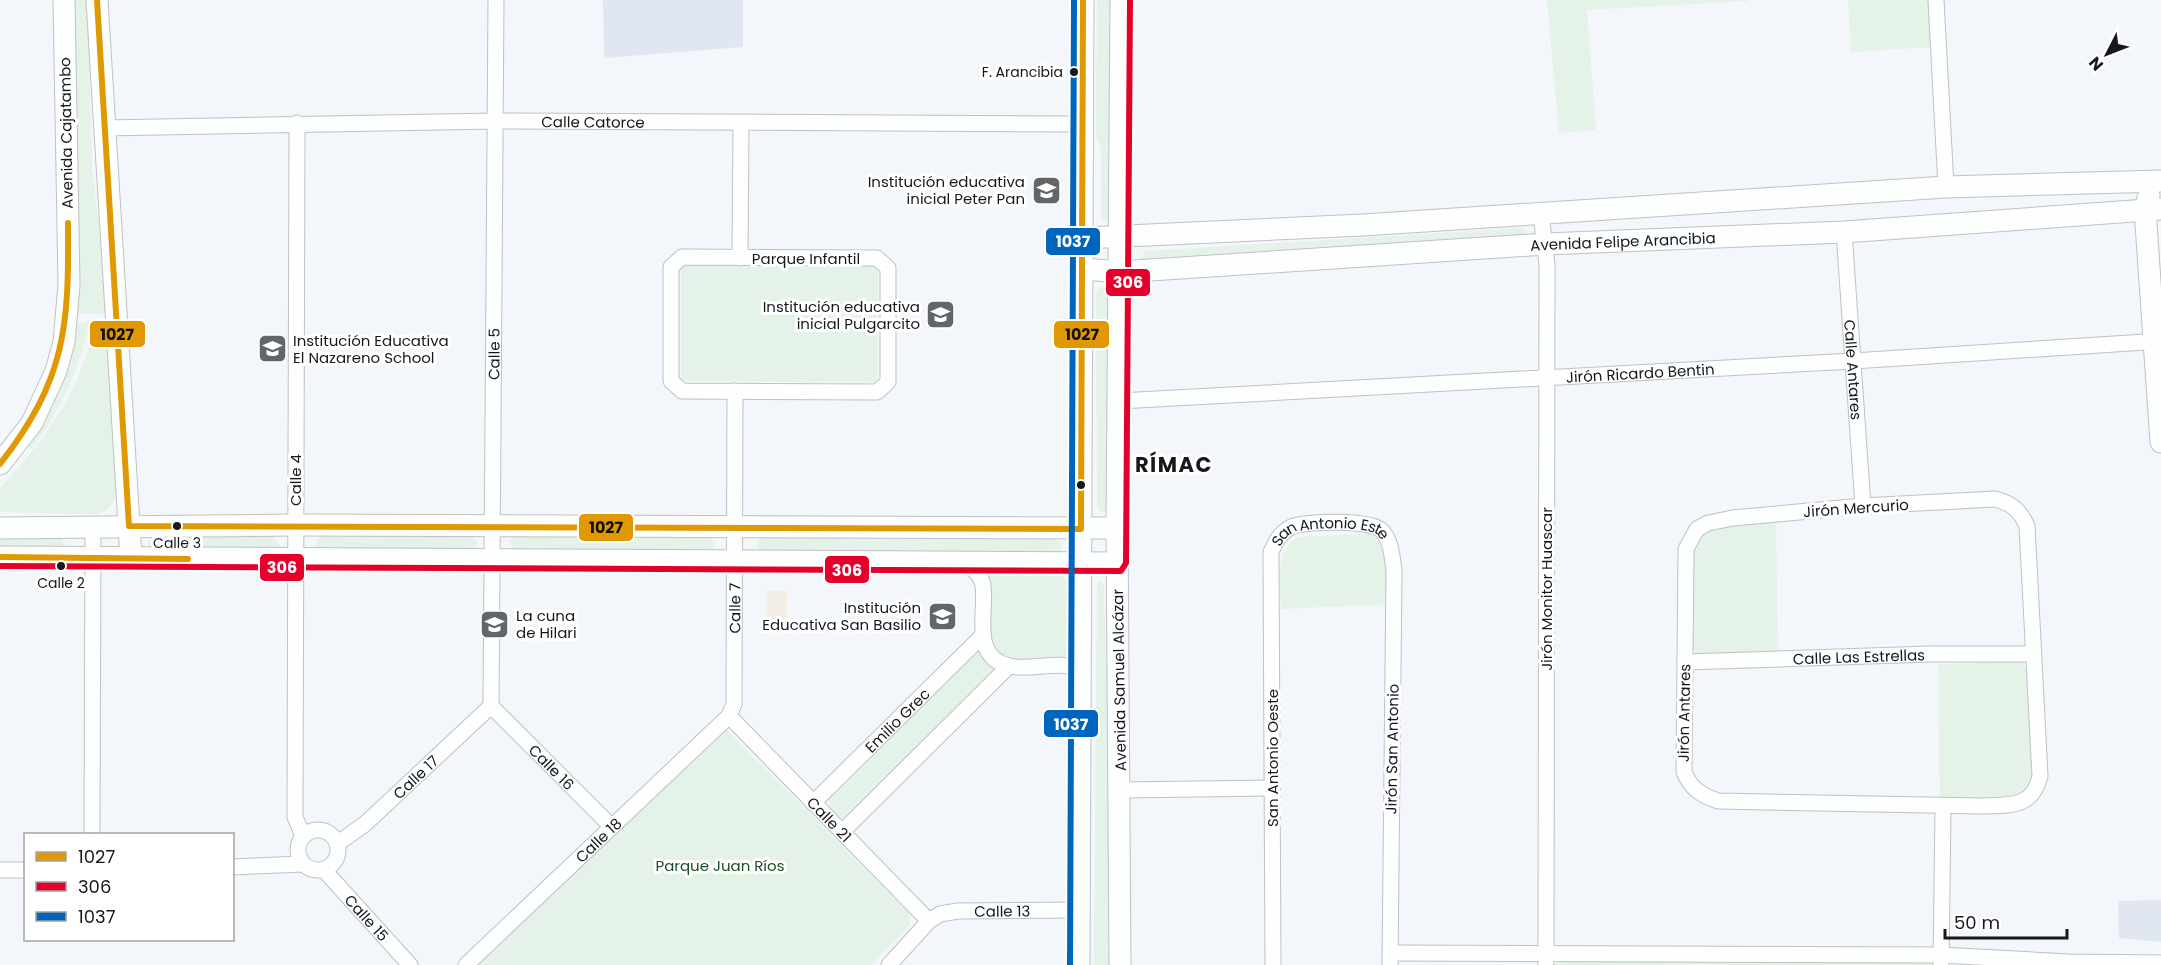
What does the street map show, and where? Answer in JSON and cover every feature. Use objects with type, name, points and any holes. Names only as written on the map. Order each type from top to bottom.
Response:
[{"type":"main road","name":"Avenida Cajatambo","points":[[0,464],[32,423],[56,371],[66,333],[69,285],[64,0]]},
{"type":"main road","points":[[98,0],[131,558]]},
{"type":"main road","points":[[1079,965],[1084,269],[1083,0]]},
{"type":"main road","name":"Avenida Samuel Alcázar","points":[[1120,965],[1117,528],[1121,0]]},
{"type":"main road","points":[[1084,238],[1120,238],[1540,214],[1946,187],[2158,178],[2153,209],[2161,442]]},
{"type":"main road","name":"Avenida Felipe Arancibia","points":[[1084,269],[1120,272],[1546,244],[1844,232],[2153,209]]},
{"type":"main road","points":[[0,528],[295,525],[1117,528]]},
{"type":"main road","points":[[0,557],[1117,563]]},
{"type":"street","name":"Calle 5","points":[[491,706],[490,526],[496,0]]},
{"type":"street","points":[[1936,0],[1946,187]]},
{"type":"street","name":"Calle Catorce","points":[[104,128],[297,123],[496,122],[1082,124]]},
{"type":"street","name":"Calle 4","points":[[297,123],[295,817],[303,836]]},
{"type":"street","points":[[740,258],[741,124]]},
{"type":"street","name":"Jirón Monitor Huascar","points":[[1540,214],[1546,244],[1546,959]]},
{"type":"street","name":"Calle Antares","points":[[1844,232],[1863,506]]},
{"type":"street","name":"Parque Infantil","points":[[682,257],[740,258],[877,258],[888,268],[888,382],[877,392],[682,391],[671,381],[671,267],[682,257]]},
{"type":"street","name":"Jirón Ricardo Bentin","points":[[1119,401],[1853,361],[2158,341]]},
{"type":"street","name":"Calle 7","points":[[729,716],[734,704],[735,391]]},
{"type":"street","name":"Jirón Mercurio","points":[[1697,529],[1708,523],[1733,518],[1863,506],[1995,500],[2007,502],[2015,508]]},
{"type":"street","name":"Jirón Antares","points":[[1697,529],[1686,549],[1684,772],[1689,784],[1702,796],[1718,801],[1943,807],[2010,804],[2024,801],[2037,789],[2040,776],[2026,526],[2015,508]]},
{"type":"street","name":"San Antonio Este","points":[[1271,552],[1280,534],[1293,526],[1332,523],[1366,523],[1382,530],[1391,546]]},
{"type":"street","points":[[92,833],[93,528]]},
{"type":"street","name":"Jirón San Antonio","points":[[1391,546],[1394,583],[1390,959],[1941,960],[2161,963]]},
{"type":"street","name":"San Antonio Oeste","points":[[1271,552],[1273,965]]},
{"type":"street","points":[[967,563],[980,576],[983,585],[982,636],[986,649],[997,660],[1009,666],[1070,666],[1081,676]]},
{"type":"street","name":"Emilio Grec","points":[[813,803],[982,636]]},
{"type":"street","name":"Calle Las Estrellas","points":[[1685,662],[1930,654],[2033,654]]},
{"type":"street","points":[[842,832],[1009,666]]},
{"type":"street","name":"Calle 16","points":[[491,706],[611,826]]},
{"type":"street","name":"Calle 17","points":[[338,843],[365,824],[491,706]]},
{"type":"street","name":"Calle 21","points":[[729,716],[929,921]]},
{"type":"street","name":"Calle 18","points":[[466,965],[729,716]]},
{"type":"street","points":[[1120,790],[1272,788]]},
{"type":"street","points":[[1941,960],[1943,807]]},
{"type":"street","points":[[234,867],[303,864],[313,869],[324,870],[335,862],[338,856],[338,843],[329,832],[315,830],[303,836],[298,849],[303,864]]},
{"type":"street","points":[[0,870],[24,870]]},
{"type":"street","name":"Calle 15","points":[[324,870],[410,965]]},
{"type":"street","name":"Calle 13","points":[[929,921],[940,914],[958,911],[1079,910]]},
{"type":"street","points":[[889,965],[929,921]]},
{"type":"shaded area","points":[[603,0],[743,0],[743,47],[604,58]]},
{"type":"shaded area","points":[[767,591],[787,591],[786,633],[765,633]]},
{"type":"shaded area","points":[[2161,900],[2161,942],[2119,938],[2118,901]]},
{"type":"green space","points":[[72,0],[88,0],[92,166],[109,314],[76,314]]},
{"type":"green space","points":[[1097,0],[1111,0],[1110,221],[1101,220],[1101,150],[1096,135]]},
{"type":"green space","points":[[1547,0],[1748,1],[1587,10],[1596,130],[1559,133]]},
{"type":"green space","points":[[1848,0],[1930,0],[1933,47],[1851,52]]},
{"type":"green space","points":[[1521,228],[1527,232],[1523,237],[1147,263],[1140,259],[1146,251]]},
{"type":"green space","points":[[681,265],[878,266],[877,382],[681,381]]},
{"type":"green space","points":[[1100,287],[1108,289],[1109,512],[1101,512],[1097,506],[1096,293]]},
{"type":"green space","points":[[75,323],[89,323],[80,358],[51,420],[31,449],[27,447],[52,406]]},
{"type":"green space","points":[[95,323],[108,323],[117,495],[109,508],[99,514],[0,512],[0,488],[17,470],[60,413],[81,371]]},
{"type":"green space","points":[[1776,522],[1778,653],[1697,653],[1692,648],[1690,551],[1696,540],[1704,533],[1726,525]]},
{"type":"green space","points":[[1368,534],[1376,540],[1385,556],[1390,604],[1281,609],[1281,560],[1284,551],[1297,537]]},
{"type":"green space","points":[[470,535],[478,542],[471,550],[318,550],[315,546],[318,538],[323,536]]},
{"type":"green space","points":[[517,535],[708,537],[715,544],[711,553],[513,551],[510,541]]},
{"type":"green space","points":[[155,536],[272,536],[280,545],[279,550],[151,550],[148,541]]},
{"type":"green space","points":[[764,536],[1055,537],[1063,546],[1060,552],[1055,554],[760,552],[757,546],[759,540]]},
{"type":"green space","points":[[63,537],[63,553],[0,552],[0,538]]},
{"type":"green space","points":[[988,574],[1059,574],[1074,587],[1073,656],[1025,660],[1011,658],[1001,653],[993,645],[987,622]]},
{"type":"green space","points":[[1100,581],[1104,584],[1106,660],[1113,673],[1112,965],[1094,965],[1097,586]]},
{"type":"green space","points":[[983,652],[996,667],[995,672],[846,819],[837,816],[828,801],[977,653]]},
{"type":"green space","points":[[2022,662],[2026,669],[2035,781],[2031,790],[2009,799],[1940,798],[1938,664]]},
{"type":"green space","name":"Parque Juan Ríos","points":[[723,726],[909,913],[910,925],[871,965],[474,965]]},
{"type":"green space","points":[[1561,960],[1931,962],[1933,965],[1555,965]]},
{"type":"transit line","name":"1027","points":[[97,0],[129,526],[1081,529],[1083,0]]},
{"type":"transit line","name":"1037","points":[[1070,965],[1074,0]]},
{"type":"transit line","name":"306","points":[[0,566],[1121,571],[1126,563],[1130,0]]},
{"type":"transit line","name":"1027","points":[[0,464],[22,434],[39,405],[51,378],[59,351],[67,293],[68,223]]},
{"type":"transit line","name":"1027","points":[[0,557],[188,559]]},
{"type":"place","name":"F. Arancibia","points":[[1074,72]]},
{"type":"place","name":"Institución educativa inicial Peter Pan","points":[[1046,190]]},
{"type":"place","name":"Institución educativa inicial Pulgarcito","points":[[941,315]]},
{"type":"place","name":"Institución Educativa El Nazareno School","points":[[272,349]]},
{"type":"place","name":"Calle 3","points":[[177,526]]},
{"type":"place","name":"Calle 2","points":[[61,566]]},
{"type":"place","name":"Institución Educativa San Basilio","points":[[942,616]]},
{"type":"place","name":"La cuna de Hilari","points":[[495,624]]},
{"type":"district","name":"RÍMAC","points":[[1174,464]]}]
